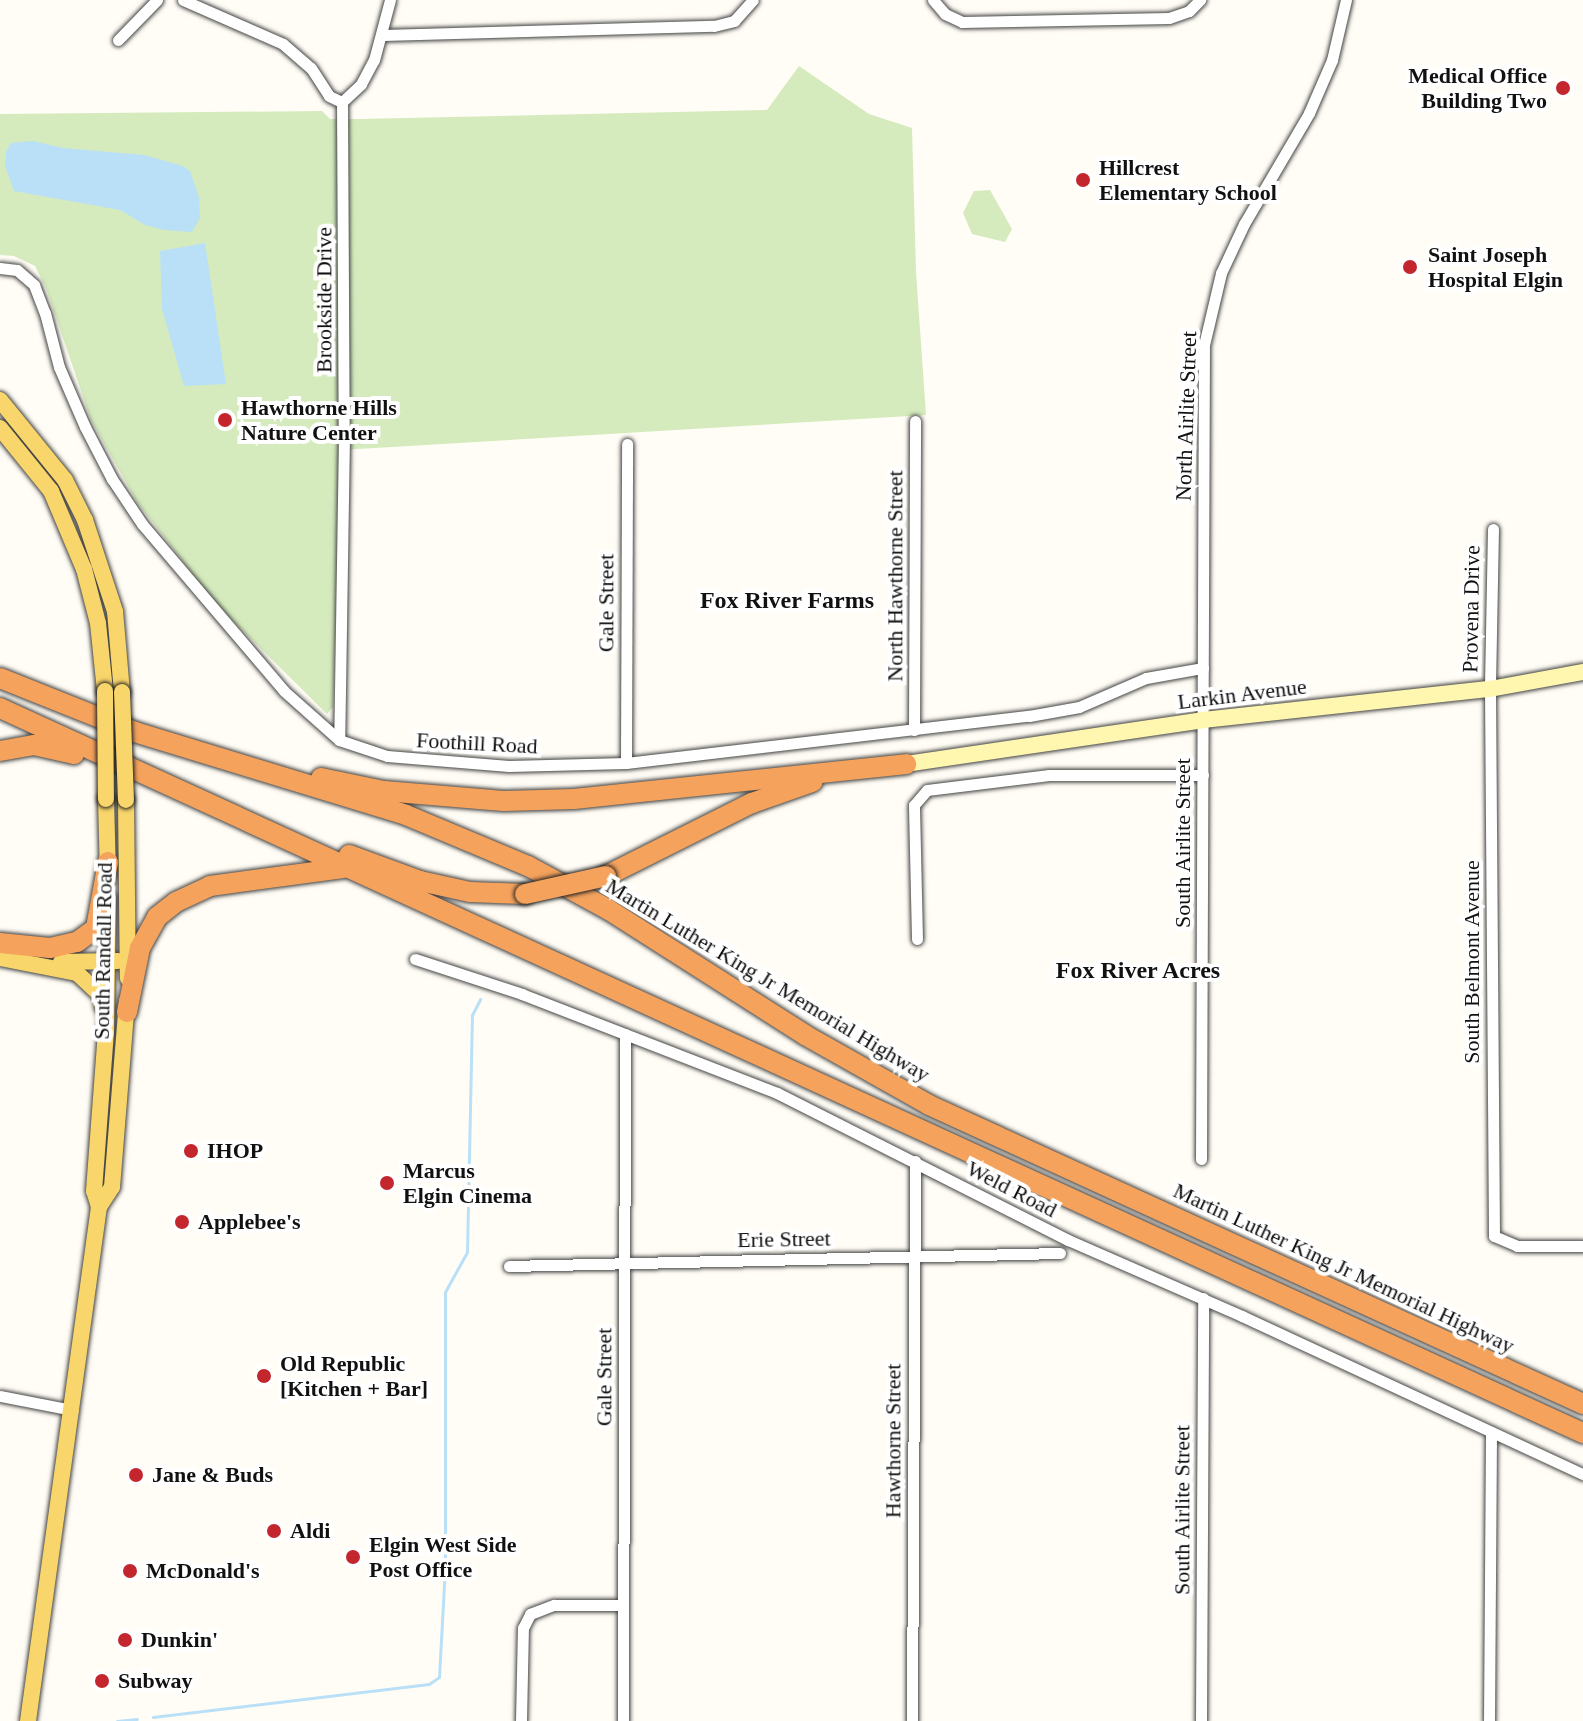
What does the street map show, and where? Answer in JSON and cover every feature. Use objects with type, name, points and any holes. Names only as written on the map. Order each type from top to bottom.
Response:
[{"type":"highway","name":"Martin Luther King Jr Memorial Highway","points":[[0,678],[135,732],[406,815],[528,866],[609,910],[818,1043],[929,1105],[1583,1404]]},
{"type":"highway","points":[[0,708],[233,812],[1583,1433]]},
{"type":"highway","points":[[135,732],[384,791],[504,801],[574,799],[906,764]]},
{"type":"highway","points":[[0,751],[34,745],[68,752],[386,885]]},
{"type":"highway","points":[[233,812],[420,881],[470,892],[525,894],[606,876],[767,798],[830,777],[906,764]]},
{"type":"highway","points":[[0,943],[50,948],[77,942],[96,928],[108,862]]},
{"type":"highway","points":[[127,1012],[140,948],[157,917],[176,902],[210,886],[343,868]]},
{"type":"main road","points":[[0,400],[65,480],[85,520],[115,611],[114,691]]},
{"type":"main road","points":[[0,428],[51,491],[84,569],[114,691]]},
{"type":"main road","name":"Larkin Avenue","points":[[906,764],[1203,720],[1490,689],[1583,672]]},
{"type":"main road","name":"South Randall Road","points":[[28,1721],[99,1207],[94,1191],[106,1033],[106,799],[114,691]]},
{"type":"main road","name":"South Randall Road","points":[[99,1207],[112,1187],[127,1012],[126,800],[114,691]]},
{"type":"main road","points":[[0,958],[57,967],[90,982],[101,995],[106,1033]]},
{"type":"main road","points":[[20,963],[128,961]]},
{"type":"street","points":[[118,40],[157,0]]},
{"type":"street","points":[[183,0],[283,44],[311,68],[329,96],[342,102],[361,84],[383,35],[390,0]]},
{"type":"street","points":[[383,35],[725,25],[743,14],[753,0]]},
{"type":"street","points":[[935,3],[950,18],[962,22],[1159,19],[1189,11],[1200,0]]},
{"type":"street","name":"North Airlite Street","points":[[1203,720],[1204,345],[1212,303],[1221,273],[1244,224],[1315,101],[1332,60],[1346,0]]},
{"type":"street","name":"Brookside Drive","points":[[339,740],[344,451],[342,102]]},
{"type":"street","name":"Foothill Road","points":[[0,268],[24,274],[38,293],[63,379],[85,427],[130,508],[268,675],[339,740],[387,756],[434,762],[537,767],[626,763],[914,730],[1079,707],[1146,678],[1203,668]]},
{"type":"street","name":"North Hawthorne Street","points":[[914,730],[915,421]]},
{"type":"street","name":"Gale Street","points":[[626,763],[627,444]]},
{"type":"street","name":"Provena Drive","points":[[1490,689],[1493,529]]},
{"type":"street","name":"South Belmont Avenue","points":[[1490,689],[1494,1236],[1517,1246],[1583,1246]]},
{"type":"street","name":"South Airlite Street","points":[[1201,1159],[1203,720]]},
{"type":"street","points":[[917,939],[914,805],[927,790],[1049,775],[1203,775]]},
{"type":"street","name":"Weld Road","points":[[415,959],[625,1034],[777,1093],[1068,1240],[1203,1298],[1583,1474]]},
{"type":"street","name":"Gale Street","points":[[623,1721],[625,1034]]},
{"type":"street","name":"Hawthorne Street","points":[[912,1721],[915,1161]]},
{"type":"street","name":"Erie Street","points":[[509,1266],[1060,1253]]},
{"type":"street","name":"South Airlite Street","points":[[1201,1721],[1203,1298]]},
{"type":"street","points":[[0,1396],[73,1410]]},
{"type":"street","points":[[1489,1721],[1491,1432]]},
{"type":"street","points":[[521,1721],[523,1628],[530,1614],[554,1605],[623,1605]]},
{"type":"green space","name":"Hawthorne Hills Nature Center","points":[[799,66],[869,114],[912,128],[916,272],[926,415],[341,450],[333,707],[327,714],[217,605],[137,502],[91,420],[46,288],[35,266],[14,256],[0,255],[0,114],[322,111],[330,119],[360,119],[767,110]]},
{"type":"green space","points":[[990,190],[1012,229],[1005,242],[972,234],[963,213],[974,191]]},
{"type":"water","points":[[33,141],[63,148],[144,155],[183,166],[190,171],[199,197],[200,218],[192,232],[164,230],[145,225],[120,210],[14,191],[5,166],[6,152],[11,143]]},
{"type":"water","points":[[205,243],[226,384],[184,386],[162,309],[160,251]]},
{"type":"waterway","points":[[153,1717],[429,1684],[439,1677],[445,1565],[445,1292],[467,1252],[472,1015],[480,999]]},
{"type":"waterway","points":[[117,1721],[137,1719]]},
{"type":"place","name":"Medical Office Building Two","points":[[1563,88]]},
{"type":"place","name":"Hillcrest Elementary School","points":[[1083,180]]},
{"type":"place","name":"Saint Joseph Hospital Elgin","points":[[1410,267]]},
{"type":"place","name":"Hawthorne Hills Nature Center","points":[[225,420]]},
{"type":"place","name":"IHOP","points":[[191,1151]]},
{"type":"place","name":"Marcus Elgin Cinema","points":[[387,1183]]},
{"type":"place","name":"Applebee's","points":[[182,1222]]},
{"type":"place","name":"Old Republic [Kitchen + Bar]","points":[[264,1376]]},
{"type":"place","name":"Jane & Buds","points":[[136,1475]]},
{"type":"place","name":"Aldi","points":[[274,1531]]},
{"type":"place","name":"Elgin West Side Post Office","points":[[353,1557]]},
{"type":"place","name":"McDonald's","points":[[130,1571]]},
{"type":"place","name":"Dunkin'","points":[[125,1640]]},
{"type":"place","name":"Subway","points":[[102,1681]]},
{"type":"district","name":"Fox River Farms","points":[[787,601]]},
{"type":"district","name":"Fox River Acres","points":[[1138,971]]}]
